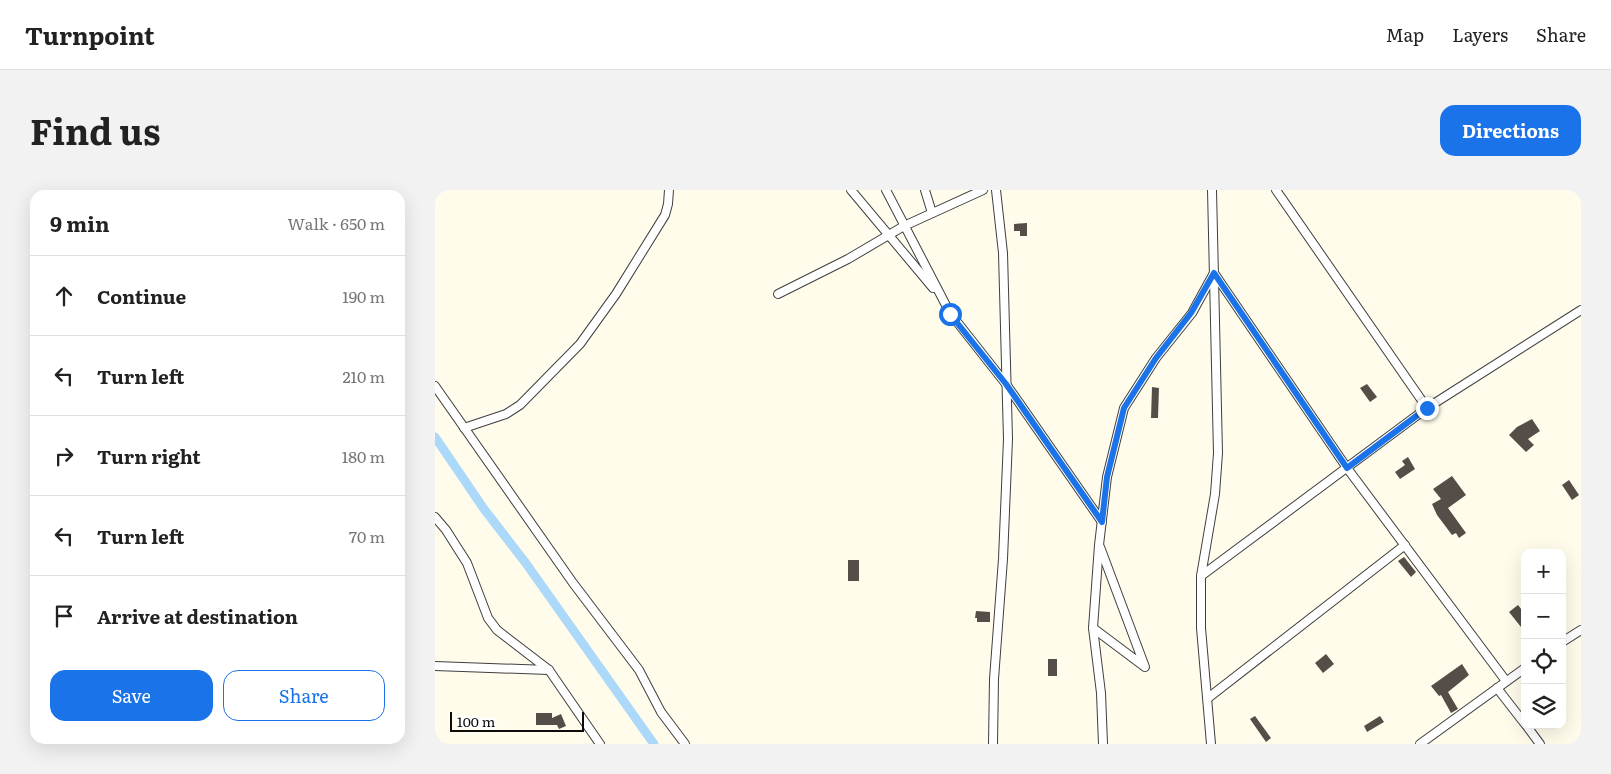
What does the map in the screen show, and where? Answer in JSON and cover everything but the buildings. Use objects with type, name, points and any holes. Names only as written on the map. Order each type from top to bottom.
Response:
[{"type":"street","points":[[464,428],[512,412],[580,344],[616,294],[665,215],[669,190]]},
{"type":"street","points":[[851,190],[942,298]]},
{"type":"street","points":[[886,190],[950,314],[1006,384],[1102,522]]},
{"type":"street","points":[[925,190],[932,213]]},
{"type":"street","points":[[778,294],[848,259],[904,226],[983,190]]},
{"type":"street","points":[[993,744],[994,679],[1003,559],[1008,439],[1003,253],[996,190]]},
{"type":"street","points":[[1211,744],[1201,628],[1201,576],[1215,494],[1218,453],[1212,190]]},
{"type":"street","points":[[1276,190],[1427,408]]},
{"type":"street","points":[[1214,273],[1347,468],[1506,681]]},
{"type":"street","points":[[1103,744],[1101,692],[1093,628],[1099,545],[1107,477],[1124,408],[1156,358],[1191,313],[1214,273]]},
{"type":"street","points":[[1201,576],[1427,408],[1581,310]]},
{"type":"street","points":[[435,386],[573,584],[639,670],[661,712],[685,744]]},
{"type":"street","points":[[435,517],[446,530],[467,564],[488,618],[497,630],[549,670],[600,744]]},
{"type":"street","points":[[1093,628],[1145,667],[1099,545]]},
{"type":"street","points":[[1208,698],[1405,545]]},
{"type":"street","points":[[1566,639],[1581,630]]},
{"type":"street","points":[[435,666],[549,670]]},
{"type":"street","points":[[1420,744],[1521,671]]},
{"type":"street","points":[[1497,688],[1521,719]]},
{"type":"street","points":[[1529,729],[1540,744]]},
{"type":"waterway","points":[[435,437],[484,509],[525,562],[654,744]]},
{"type":"route","points":[[950,314],[1006,384],[1102,522],[1107,477],[1124,408],[1156,358],[1191,313],[1214,273],[1347,468],[1427,408]]}]
